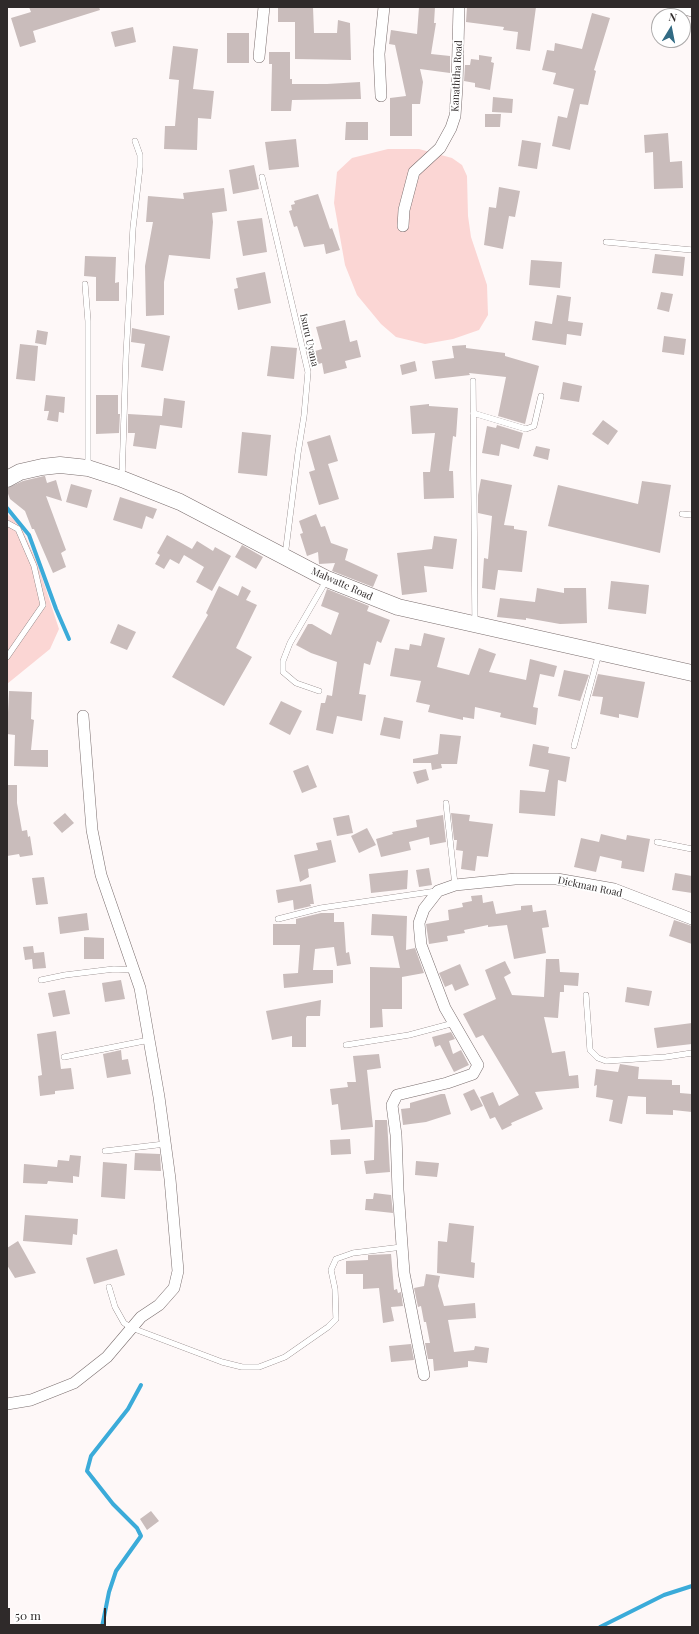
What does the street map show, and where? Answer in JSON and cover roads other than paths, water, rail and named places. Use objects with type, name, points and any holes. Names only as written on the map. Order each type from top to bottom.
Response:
[{"type":"street","points":[[259,57],[264,7]]},
{"type":"street","points":[[381,96],[379,54],[384,7]]},
{"type":"street","name":"Kanaththa Road","points":[[403,226],[404,210],[414,172],[440,148],[451,128],[455,116],[459,7]]},
{"type":"street","points":[[675,7],[692,11]]},
{"type":"street","name":"Malwatte Road","points":[[7,479],[20,472],[60,465],[88,468],[122,479],[180,502],[327,579],[398,608],[475,624],[599,653],[618,655],[692,673]]},
{"type":"street","points":[[7,1404],[31,1400],[74,1383],[107,1357],[141,1317],[159,1305],[174,1288],[178,1272],[165,1144],[149,1040],[140,988],[101,875],[92,830],[83,716]]},
{"type":"street","name":"Dickman Road","points":[[438,890],[455,885],[515,878],[557,879],[614,889],[692,919]]},
{"type":"street","points":[[424,1375],[404,1273],[396,1135],[392,1105],[397,1095],[446,1083],[473,1074],[478,1065],[445,1008],[421,945],[419,923],[424,909],[438,890]]},
{"type":"lane","points":[[122,479],[126,348],[133,228],[140,167],[140,154],[135,141]]},
{"type":"lane","name":"Isuru Uyana","points":[[262,177],[308,372],[304,416],[285,557]]},
{"type":"lane","points":[[606,242],[692,250]]},
{"type":"lane","points":[[85,284],[88,321],[88,468]]},
{"type":"lane","points":[[473,381],[472,413],[475,624]]},
{"type":"lane","points":[[472,413],[526,429],[534,426],[541,396]]},
{"type":"lane","points":[[682,514],[692,515]]},
{"type":"lane","points":[[7,523],[18,529],[34,566],[43,605],[7,657]]},
{"type":"lane","points":[[319,691],[296,683],[284,672],[283,661],[290,643],[327,579]]},
{"type":"lane","points":[[574,746],[599,653]]},
{"type":"lane","points":[[446,803],[455,885]]},
{"type":"lane","points":[[657,842],[692,849]]},
{"type":"lane","points":[[278,918],[321,908],[438,890]]},
{"type":"lane","points":[[41,980],[65,974],[114,969],[134,970]]},
{"type":"lane","points":[[586,995],[590,1050],[598,1058],[606,1061],[666,1057],[692,1053]]},
{"type":"lane","points":[[346,1045],[409,1035],[454,1023]]},
{"type":"lane","points":[[64,1057],[149,1040]]},
{"type":"lane","points":[[105,1151],[165,1144]]},
{"type":"lane","points":[[109,1287],[115,1307],[124,1323],[132,1328],[222,1362],[242,1367],[259,1367],[285,1357],[336,1319],[335,1290],[331,1270],[336,1259],[353,1253],[402,1248]]},
{"type":"waterway","points":[[7,508],[29,535],[56,609],[69,639]]},
{"type":"waterway","points":[[102,1627],[109,1592],[116,1571],[141,1536],[137,1528],[113,1504],[87,1471],[91,1456],[128,1409],[141,1385]]},
{"type":"waterway","points":[[600,1627],[664,1595],[692,1586]]}]
